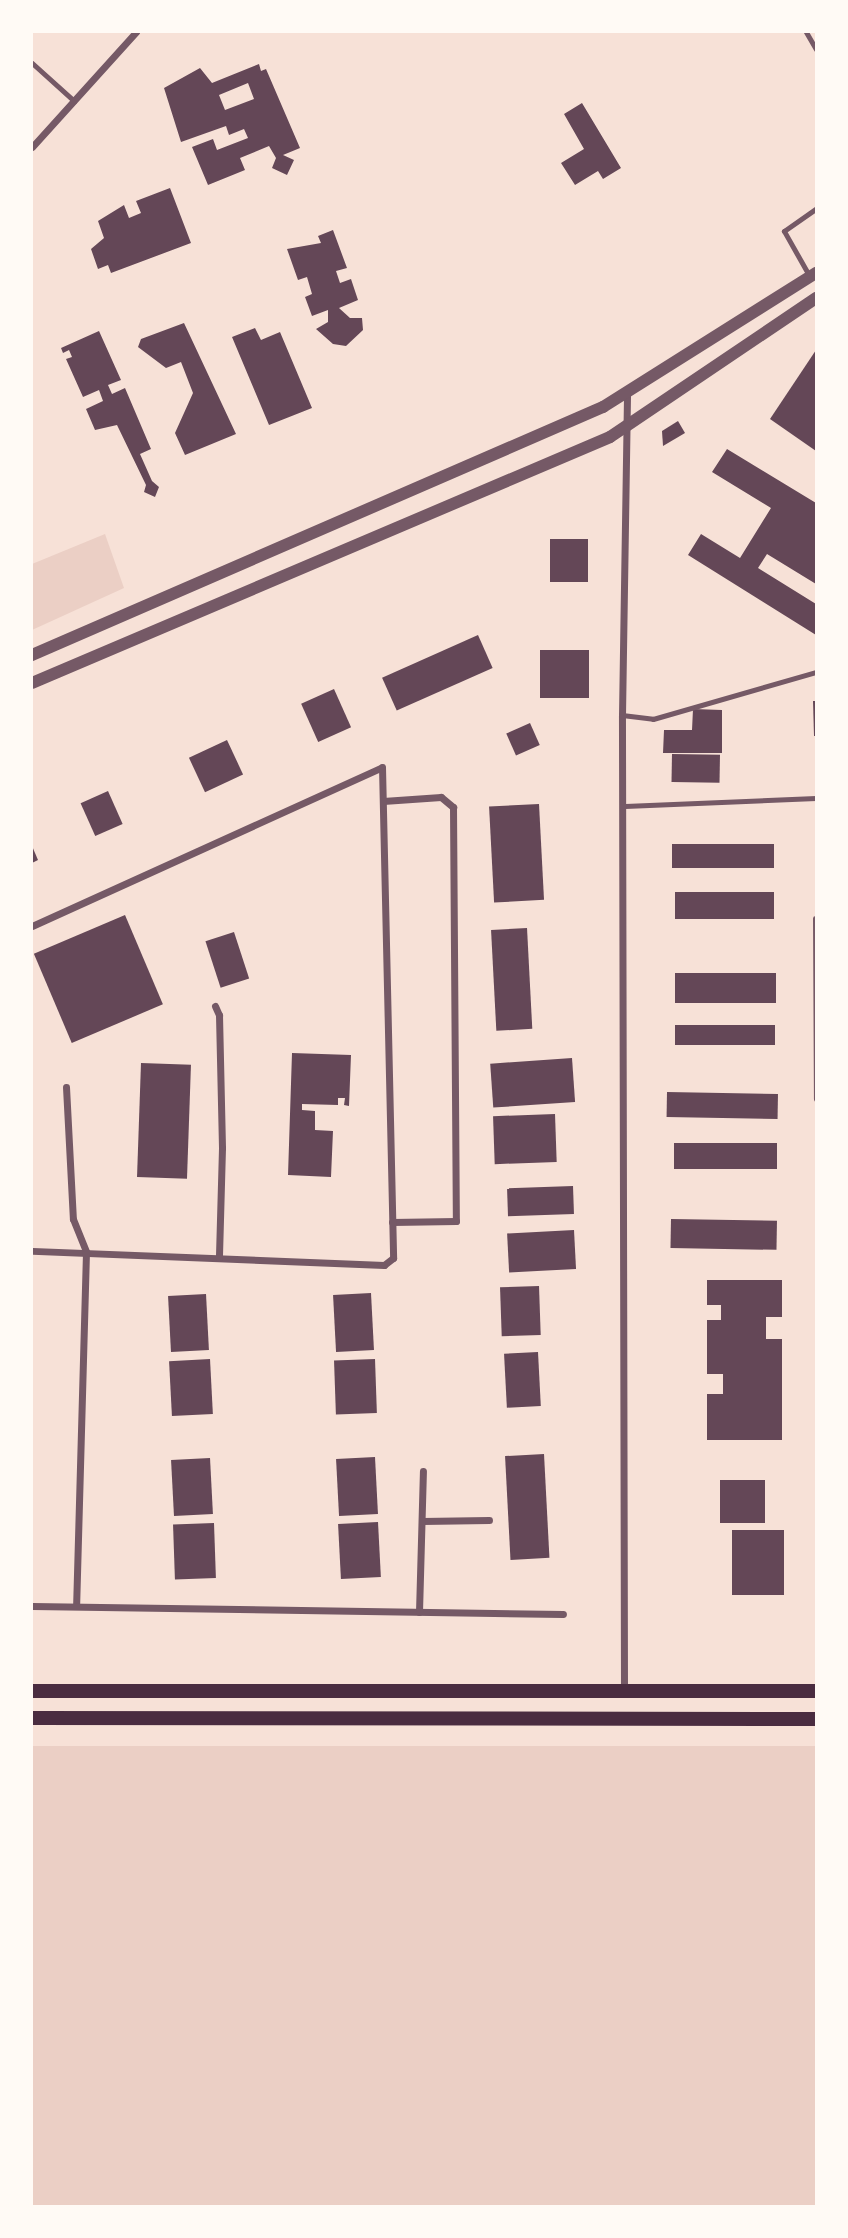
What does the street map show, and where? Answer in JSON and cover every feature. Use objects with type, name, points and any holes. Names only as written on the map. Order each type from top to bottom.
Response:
[{"type":"main road","points":[[32,1691],[817,1691]]},
{"type":"main road","points":[[32,1718],[817,1719]]},
{"type":"street","points":[[32,147],[136,32]]},
{"type":"street","points":[[32,655],[627,394],[813,275]]},
{"type":"street","points":[[32,682],[628,428],[817,298]]},
{"type":"street","points":[[624,1689],[625,806],[622,715],[627,394]]},
{"type":"street","points":[[32,926],[382,767],[394,1252],[384,1265],[32,1251]]},
{"type":"street","points":[[383,801],[441,797],[453,807],[456,1221],[392,1222]]},
{"type":"street","points":[[215,1006],[219,1014],[222,1148],[219,1258]]},
{"type":"street","points":[[66,1087],[73,1219],[86,1252],[76,1605]]},
{"type":"street","points":[[419,1612],[422,1471]]},
{"type":"street","points":[[422,1521],[489,1520]]},
{"type":"street","points":[[32,1606],[563,1614]]},
{"type":"lane","points":[[806,32],[817,49]]},
{"type":"lane","points":[[32,63],[74,101]]},
{"type":"lane","points":[[813,275],[784,231],[817,209]]},
{"type":"lane","points":[[622,715],[653,719],[817,672]]},
{"type":"lane","points":[[625,806],[817,798]]},
{"type":"lane","points":[[815,918],[817,1098]]},
{"type":"shaded area","points":[[105,534],[124,588],[32,630],[32,564]]},
{"type":"shaded area","points":[[32,1746],[816,1746],[816,2206],[32,2206]]},
{"type":"building","points":[[259,64],[261,71],[266,69],[300,148],[283,155],[294,160],[287,175],[272,168],[276,158],[269,146],[240,158],[245,170],[208,185],[192,147],[213,139],[217,150],[248,138],[244,129],[229,135],[226,126],[181,142],[164,88],[200,68],[212,83]],"holes":[[[248,83],[254,99],[225,110],[219,95]]]},
{"type":"building","points":[[582,103],[621,168],[603,179],[598,171],[575,185],[561,163],[584,149],[564,114]]},
{"type":"building","points":[[170,188],[191,243],[111,273],[108,265],[98,269],[91,249],[104,238],[98,221],[124,205],[129,218],[141,213],[136,201]]},
{"type":"building","points":[[333,230],[347,268],[336,271],[340,283],[351,279],[358,300],[339,308],[350,318],[362,318],[363,330],[346,346],[333,344],[316,329],[328,322],[328,310],[312,316],[305,297],[312,294],[307,277],[298,280],[287,249],[321,243],[318,236]]},
{"type":"building","points":[[184,323],[236,434],[185,455],[175,433],[193,393],[181,362],[166,368],[138,347],[141,339]]},
{"type":"building","points":[[255,328],[261,340],[280,332],[312,408],[269,425],[232,337]]},
{"type":"building","points":[[99,331],[121,380],[108,385],[112,394],[125,388],[151,449],[140,454],[152,481],[159,487],[155,497],[144,492],[146,485],[117,425],[95,430],[86,409],[103,401],[99,390],[83,397],[66,359],[72,357],[69,350],[63,353],[61,348]]},
{"type":"building","points":[[816,350],[816,451],[770,419]]},
{"type":"building","points":[[678,421],[685,433],[663,446],[662,431]]},
{"type":"building","points":[[727,449],[816,503],[816,584],[767,554],[758,568],[816,604],[816,635],[688,555],[701,534],[740,558],[771,508],[712,472]]},
{"type":"building","points":[[550,539],[588,539],[588,582],[550,582]]},
{"type":"building","points":[[478,635],[493,668],[397,711],[382,678]]},
{"type":"building","points":[[540,650],[589,650],[589,698],[540,698]]},
{"type":"building","points":[[334,689],[351,727],[318,742],[301,704]]},
{"type":"building","points":[[813,701],[816,701],[816,736],[814,736]]},
{"type":"building","points":[[693,709],[722,710],[722,753],[663,753],[664,730],[692,730]]},
{"type":"building","points":[[530,723],[540,745],[516,756],[506,734]]},
{"type":"building","points":[[227,740],[243,774],[205,792],[189,758]]},
{"type":"building","points":[[672,754],[720,755],[720,783],[672,782]]},
{"type":"building","points":[[108,791],[123,824],[95,836],[81,803]]},
{"type":"building","points":[[539,804],[544,900],[494,902],[489,807]]},
{"type":"building","points":[[672,844],[774,844],[774,868],[672,868]]},
{"type":"building","points":[[32,846],[38,860],[32,863]]},
{"type":"building","points":[[675,892],[774,892],[774,919],[675,919]]},
{"type":"building","points":[[125,915],[163,1004],[72,1043],[34,954]]},
{"type":"building","points":[[527,928],[532,1029],[496,1031],[491,930]]},
{"type":"building","points":[[234,932],[249,979],[221,988],[205,941]]},
{"type":"building","points":[[675,973],[776,973],[776,1003],[675,1003]]},
{"type":"building","points":[[675,1025],[775,1025],[775,1045],[675,1045]]},
{"type":"building","points":[[292,1053],[351,1055],[349,1106],[344,1105],[345,1098],[338,1098],[338,1105],[302,1104],[302,1110],[315,1111],[315,1130],[333,1131],[331,1177],[288,1175]]},
{"type":"building","points":[[572,1058],[575,1102],[493,1108],[490,1064]]},
{"type":"building","points":[[141,1063],[191,1065],[187,1179],[137,1177]]},
{"type":"building","points":[[667,1092],[778,1094],[778,1119],[667,1117]]},
{"type":"building","points":[[555,1114],[557,1162],[495,1164],[493,1116]]},
{"type":"building","points":[[674,1143],[777,1143],[777,1169],[674,1169]]},
{"type":"building","points":[[573,1186],[574,1214],[508,1216],[507,1188]]},
{"type":"building","points":[[671,1219],[777,1221],[776,1250],[670,1248]]},
{"type":"building","points":[[574,1230],[576,1269],[509,1272],[507,1234]]},
{"type":"building","points":[[707,1280],[782,1280],[782,1317],[766,1317],[766,1339],[782,1339],[782,1440],[707,1440],[707,1394],[723,1394],[723,1374],[707,1374],[707,1320],[721,1320],[721,1305],[707,1305]]},
{"type":"building","points":[[539,1286],[541,1335],[502,1336],[500,1287]]},
{"type":"building","points":[[371,1293],[374,1350],[336,1352],[333,1295]]},
{"type":"building","points":[[206,1294],[209,1350],[171,1352],[168,1296]]},
{"type":"building","points":[[538,1352],[541,1406],[507,1408],[504,1354]]},
{"type":"building","points":[[210,1359],[213,1414],[172,1416],[169,1361]]},
{"type":"building","points":[[375,1359],[377,1413],[336,1414],[334,1360]]},
{"type":"building","points":[[544,1454],[549,1558],[510,1560],[505,1456]]},
{"type":"building","points":[[375,1457],[378,1514],[339,1516],[336,1459]]},
{"type":"building","points":[[210,1458],[213,1514],[174,1516],[171,1460]]},
{"type":"building","points":[[720,1480],[765,1480],[765,1523],[720,1523]]},
{"type":"building","points":[[378,1522],[381,1577],[341,1579],[338,1524]]},
{"type":"building","points":[[214,1523],[216,1578],[175,1579],[173,1524]]},
{"type":"building","points":[[732,1530],[784,1530],[784,1595],[732,1595]]}]
